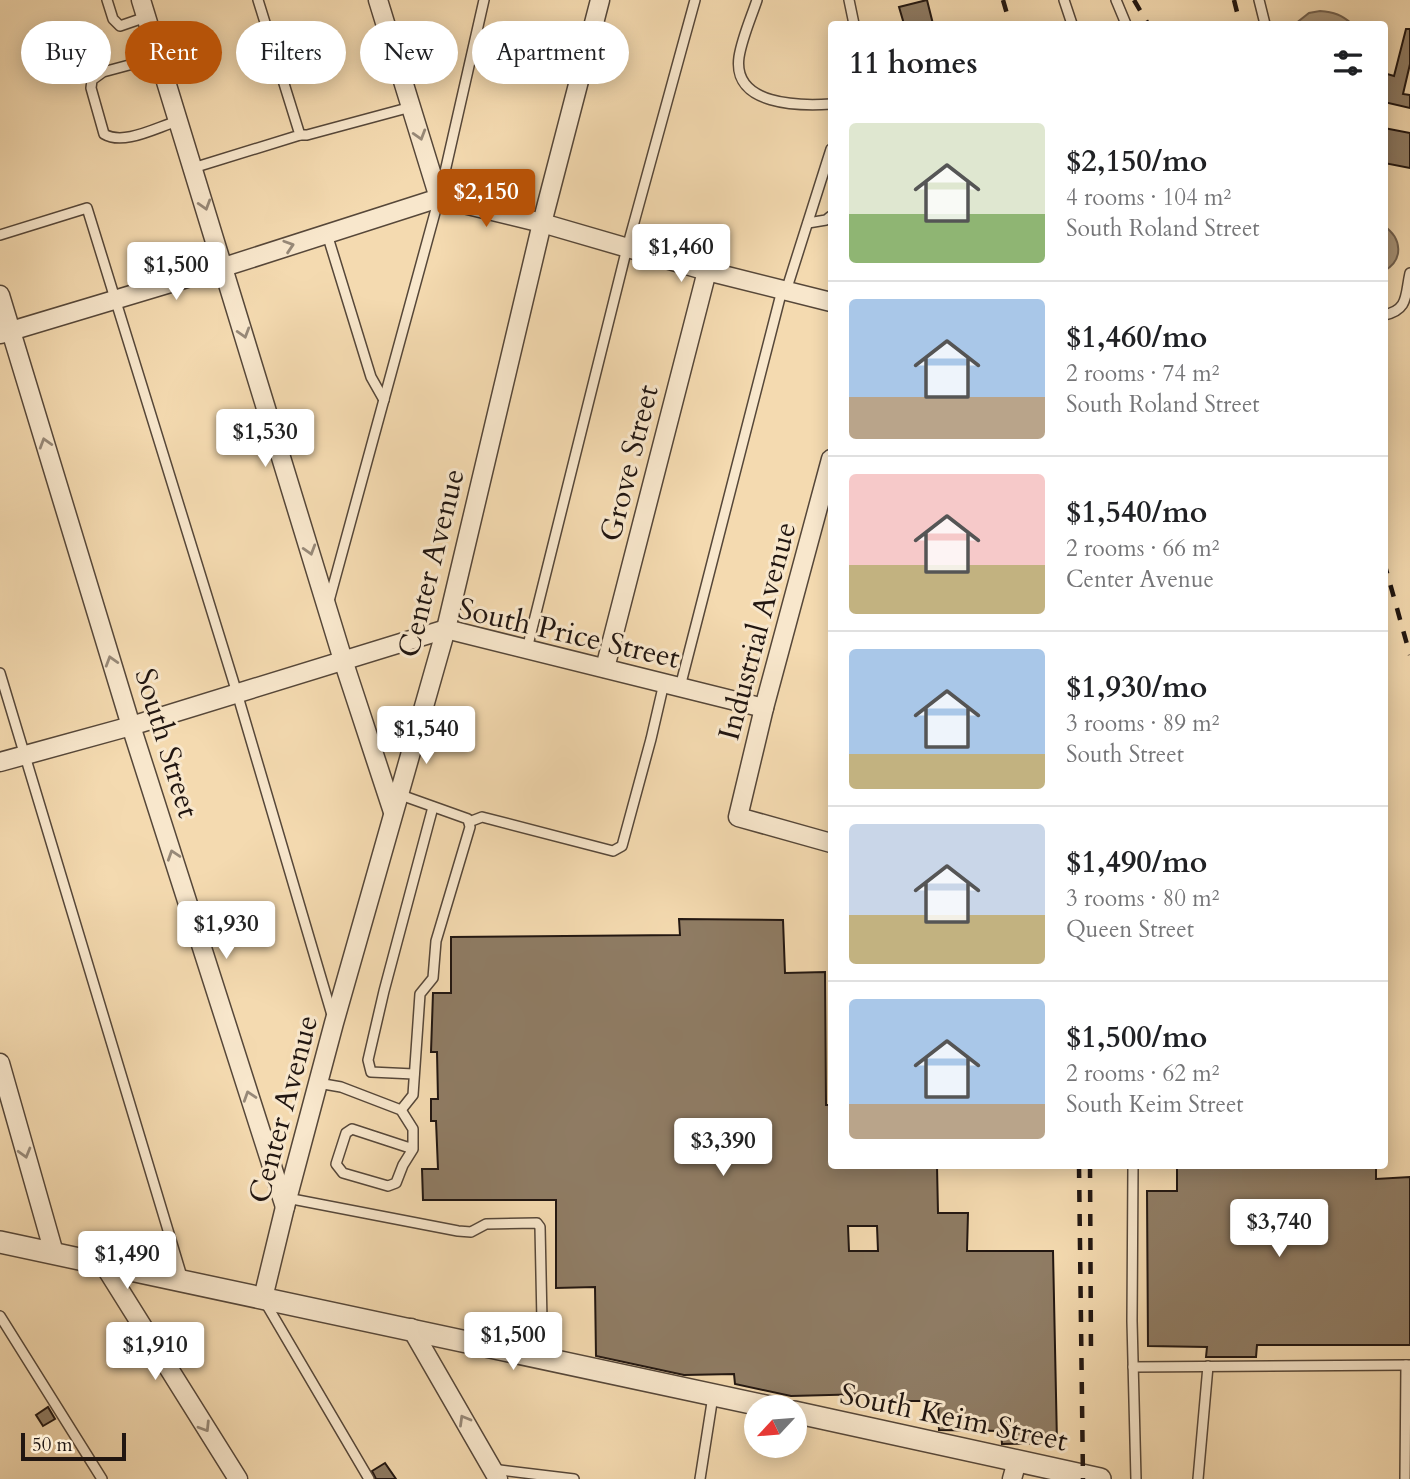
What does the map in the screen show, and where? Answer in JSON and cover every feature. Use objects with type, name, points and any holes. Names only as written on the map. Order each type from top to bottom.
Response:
[{"type":"street","points":[[378,0],[439,198]]},
{"type":"street","name":"Center Avenue","points":[[263,1298],[334,1023],[393,812],[392,793],[446,629],[542,223],[600,0]]},
{"type":"street","points":[[167,84],[343,660],[392,793]]},
{"type":"street","points":[[5,333],[439,198],[542,223],[707,271],[828,301]]},
{"type":"street","name":"Grove Street","points":[[605,668],[707,271]]},
{"type":"street","name":"South Street","points":[[0,295],[5,333],[286,1203]]},
{"type":"street","name":"Industrial Avenue","points":[[828,469],[764,708],[738,817],[828,842]]},
{"type":"street","name":"South Price Street","points":[[0,762],[131,726],[446,629],[764,708]]},
{"type":"street","points":[[0,1063],[54,1253]]},
{"type":"street","points":[[0,1242],[744,1401]]},
{"type":"street","points":[[104,1265],[238,1479]]},
{"type":"street","points":[[411,1328],[495,1474]]},
{"type":"street","name":"South Keim Street","points":[[807,1415],[1014,1470],[1100,1479]]},
{"type":"lane","points":[[107,0],[113,19],[120,26],[143,9]]},
{"type":"lane","points":[[258,0],[300,135]]},
{"type":"lane","points":[[327,607],[439,198],[484,0]]},
{"type":"lane","points":[[527,649],[627,248],[695,0]]},
{"type":"lane","points":[[757,0],[739,58],[743,81],[764,98],[786,105],[828,104]]},
{"type":"lane","points":[[849,0],[853,21]]},
{"type":"lane","points":[[1064,0],[1071,21]]},
{"type":"lane","points":[[1116,0],[1125,21]]},
{"type":"lane","points":[[1259,0],[1264,21]]},
{"type":"lane","points":[[125,66],[103,72],[92,80],[91,88],[104,134],[124,138],[178,121]]},
{"type":"lane","points":[[193,168],[300,135],[411,107]]},
{"type":"lane","points":[[469,822],[482,817],[601,849],[613,851],[622,846],[651,739],[672,685],[784,290],[828,159]]},
{"type":"lane","points":[[0,235],[87,208],[237,693],[334,1023]]},
{"type":"lane","points":[[808,223],[828,218]]},
{"type":"lane","points":[[327,234],[371,377],[384,400]]},
{"type":"lane","points":[[1388,314],[1402,308],[1410,273]]},
{"type":"lane","points":[[0,673],[183,1282]]},
{"type":"lane","points":[[392,793],[468,819],[470,827],[436,941],[433,978],[420,993],[413,1095],[401,1110]]},
{"type":"lane","points":[[414,1074],[371,1072],[369,1060],[384,991],[433,807]]},
{"type":"lane","points":[[318,1083],[341,1087],[401,1110],[413,1129],[413,1149],[396,1183],[388,1186],[342,1173],[337,1164],[346,1133],[352,1129],[413,1149]]},
{"type":"lane","points":[[1133,1169],[1136,1479]]},
{"type":"lane","points":[[286,1203],[458,1231],[471,1232],[486,1224],[537,1223],[540,1227],[542,1321],[538,1356]]},
{"type":"lane","points":[[263,1298],[369,1479]]},
{"type":"lane","points":[[0,1316],[102,1479]]},
{"type":"lane","points":[[1133,1367],[1408,1365],[1405,1479]]},
{"type":"lane","points":[[1198,1479],[1208,1366]]},
{"type":"lane","points":[[700,1479],[713,1394]]},
{"type":"lane","points":[[495,1474],[574,1479]]},
{"type":"shaded area","points":[[1330,12],[1348,21],[1299,21],[1309,13]]},
{"type":"shaded area","points":[[1388,229],[1398,249],[1398,255],[1388,268]]},
{"type":"building","points":[[927,0],[932,21],[903,21],[899,7]]},
{"type":"building","points":[[1406,29],[1410,29],[1410,64],[1403,94],[1410,95],[1410,108],[1388,103],[1388,74],[1394,76]]},
{"type":"building","points":[[1388,129],[1410,133],[1410,168],[1388,164]]},
{"type":"building","points":[[679,919],[783,920],[785,973],[825,972],[828,1169],[937,1169],[938,1213],[968,1213],[967,1251],[1053,1251],[1057,1443],[1002,1444],[1001,1431],[939,1430],[938,1401],[867,1401],[867,1394],[786,1395],[735,1384],[734,1374],[684,1375],[596,1356],[595,1287],[556,1288],[556,1200],[423,1200],[422,1169],[438,1169],[436,1121],[431,1121],[431,1099],[438,1099],[437,1052],[431,1052],[433,993],[451,993],[451,937],[680,935]],"holes":[[[848,1226],[877,1226],[878,1251],[849,1251]]]},
{"type":"building","points":[[1177,1169],[1376,1169],[1376,1179],[1410,1177],[1410,1345],[1257,1345],[1256,1357],[1206,1357],[1207,1347],[1148,1346],[1147,1191],[1177,1191]]},
{"type":"building","points":[[48,1407],[55,1419],[43,1426],[36,1415]]},
{"type":"building","points":[[385,1463],[396,1479],[376,1479],[372,1471]]},
{"type":"railway","points":[[1003,0],[1009,21]]},
{"type":"railway","points":[[1134,0],[1146,21]]},
{"type":"railway","points":[[1234,0],[1239,21]]},
{"type":"railway","points":[[1388,576],[1410,655]]},
{"type":"railway","points":[[1079,1169],[1083,1479]]},
{"type":"railway","points":[[1090,1169],[1091,1354]]}]
